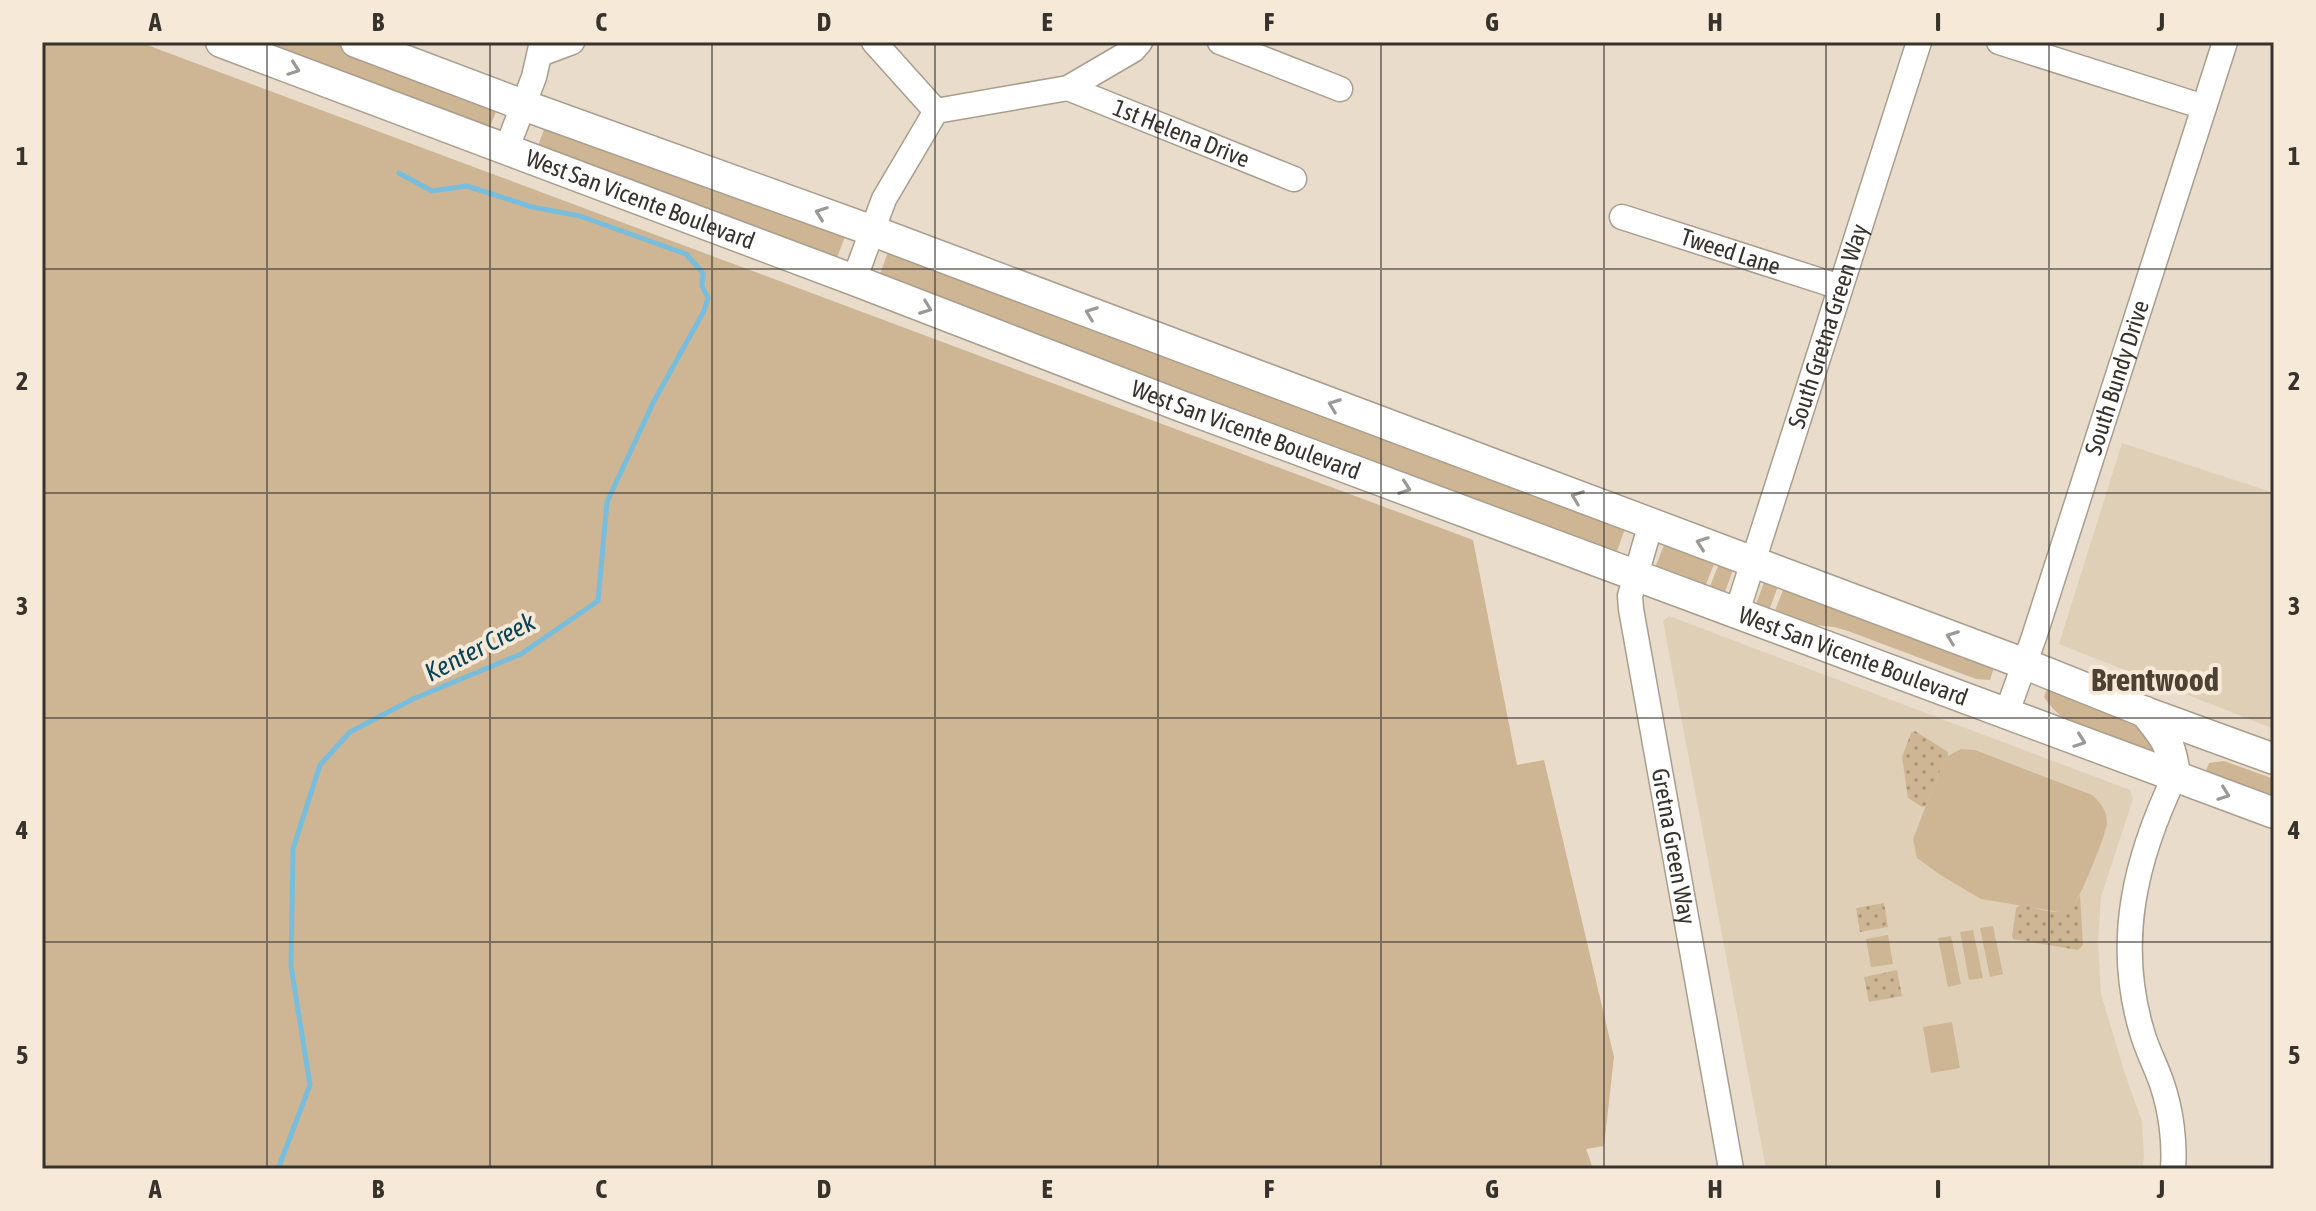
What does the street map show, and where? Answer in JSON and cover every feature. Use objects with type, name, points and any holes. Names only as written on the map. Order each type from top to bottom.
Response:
[{"type":"main road","name":"West San Vicente Boulevard","points":[[221,42],[1178,405],[2274,813]]},
{"type":"main road","name":"West San Vicente Boulevard","points":[[356,42],[873,231],[2262,755]]},
{"type":"main road","points":[[2145,712],[2172,751],[2175,776]]},
{"type":"main road","points":[[2175,776],[2197,757],[2214,753],[2262,755]]},
{"type":"street","points":[[507,148],[534,77],[541,48],[572,42]]},
{"type":"street","points":[[874,42],[936,111]]},
{"type":"street","points":[[854,280],[884,199],[936,111],[1068,88],[1133,50],[1140,42]]},
{"type":"street","points":[[1220,42],[1340,89]]},
{"type":"street","name":"South Gretna Green Way","points":[[1737,612],[1919,42]]},
{"type":"street","points":[[1999,42],[2204,107]]},
{"type":"street","name":"South Bundy Drive","points":[[2007,712],[2225,42]]},
{"type":"street","name":"1st Helena Drive","points":[[1068,88],[1294,179]]},
{"type":"street","name":"Tweed Lane","points":[[1622,217],[1840,287]]},
{"type":"street","name":"Gretna Green Way","points":[[1651,523],[1630,596],[1631,609],[1731,1169]]},
{"type":"street","points":[[2173,1169],[2169,1112],[2139,1021],[2132,992],[2128,948],[2131,909],[2143,858],[2162,802],[2175,776]]},
{"type":"shaded area","points":[[42,42],[139,42],[1473,540],[1517,765],[1544,760],[1614,1057],[1604,1146],[1586,1149],[1593,1169],[42,1169]]},
{"type":"shaded area","points":[[253,42],[333,42],[499,104],[488,132]]},
{"type":"shaded area","points":[[547,121],[846,234],[835,263],[537,149]]},
{"type":"shaded area","points":[[889,249],[1626,526],[1616,554],[879,277]]},
{"type":"shaded area","points":[[2122,443],[2274,493],[2274,729],[2059,644]]},
{"type":"shaded area","points":[[1666,540],[1716,559],[1705,587],[1655,568]]},
{"type":"shaded area","points":[[1720,561],[1734,567],[1725,592],[1721,593],[1709,589]]},
{"type":"shaded area","points":[[1765,580],[1779,583],[1769,611],[1756,604]]},
{"type":"shaded area","points":[[1785,585],[1995,664],[1990,680],[1976,679],[1848,631],[1805,624],[1774,613]]},
{"type":"shaded area","points":[[1669,616],[2130,790],[2133,799],[2101,897],[2098,942],[2101,994],[2142,1121],[2142,1169],[1766,1169],[1663,621]]},
{"type":"shaded area","points":[[2049,684],[2131,716],[2157,746],[2153,755],[2093,734],[2065,719],[2044,697]]},
{"type":"shaded area","points":[[1915,731],[1948,752],[1926,806],[1922,807],[1908,798],[1902,757],[1911,733]]},
{"type":"shaded area","points":[[1961,749],[1975,750],[2092,795],[2101,804],[2107,819],[2106,829],[2076,902],[2069,909],[2060,912],[1981,899],[1917,858],[1913,839],[1942,765],[1948,756]]},
{"type":"shaded area","points":[[2224,761],[2274,779],[2274,800],[2205,774],[2209,763]]},
{"type":"shaded area","points":[[2080,895],[2083,945],[2078,950],[2013,939],[2016,908],[2020,905],[2061,911],[2068,909]]},
{"type":"shaded area","points":[[1884,903],[1888,927],[1860,932],[1856,908]]},
{"type":"shaded area","points":[[1993,926],[2003,974],[1990,977],[1980,928]]},
{"type":"shaded area","points":[[1973,930],[1983,978],[1969,980],[1960,932]]},
{"type":"shaded area","points":[[1888,935],[1893,964],[1871,967],[1866,939]]},
{"type":"shaded area","points":[[1951,936],[1961,984],[1948,987],[1938,938]]},
{"type":"shaded area","points":[[1897,970],[1902,996],[1869,1002],[1864,977]]},
{"type":"shaded area","points":[[1952,1022],[1960,1068],[1931,1073],[1923,1027]]},
{"type":"waterway","name":"Kenter Creek","points":[[278,1169],[310,1085],[291,966],[293,849],[320,765],[350,732],[413,699],[521,654],[598,601],[607,502],[654,401],[704,311],[708,298],[702,286],[703,273],[686,254],[580,216],[532,207],[467,186],[432,191],[399,173]]},
{"type":"district","name":"Brentwood","points":[[2155,680]]}]
